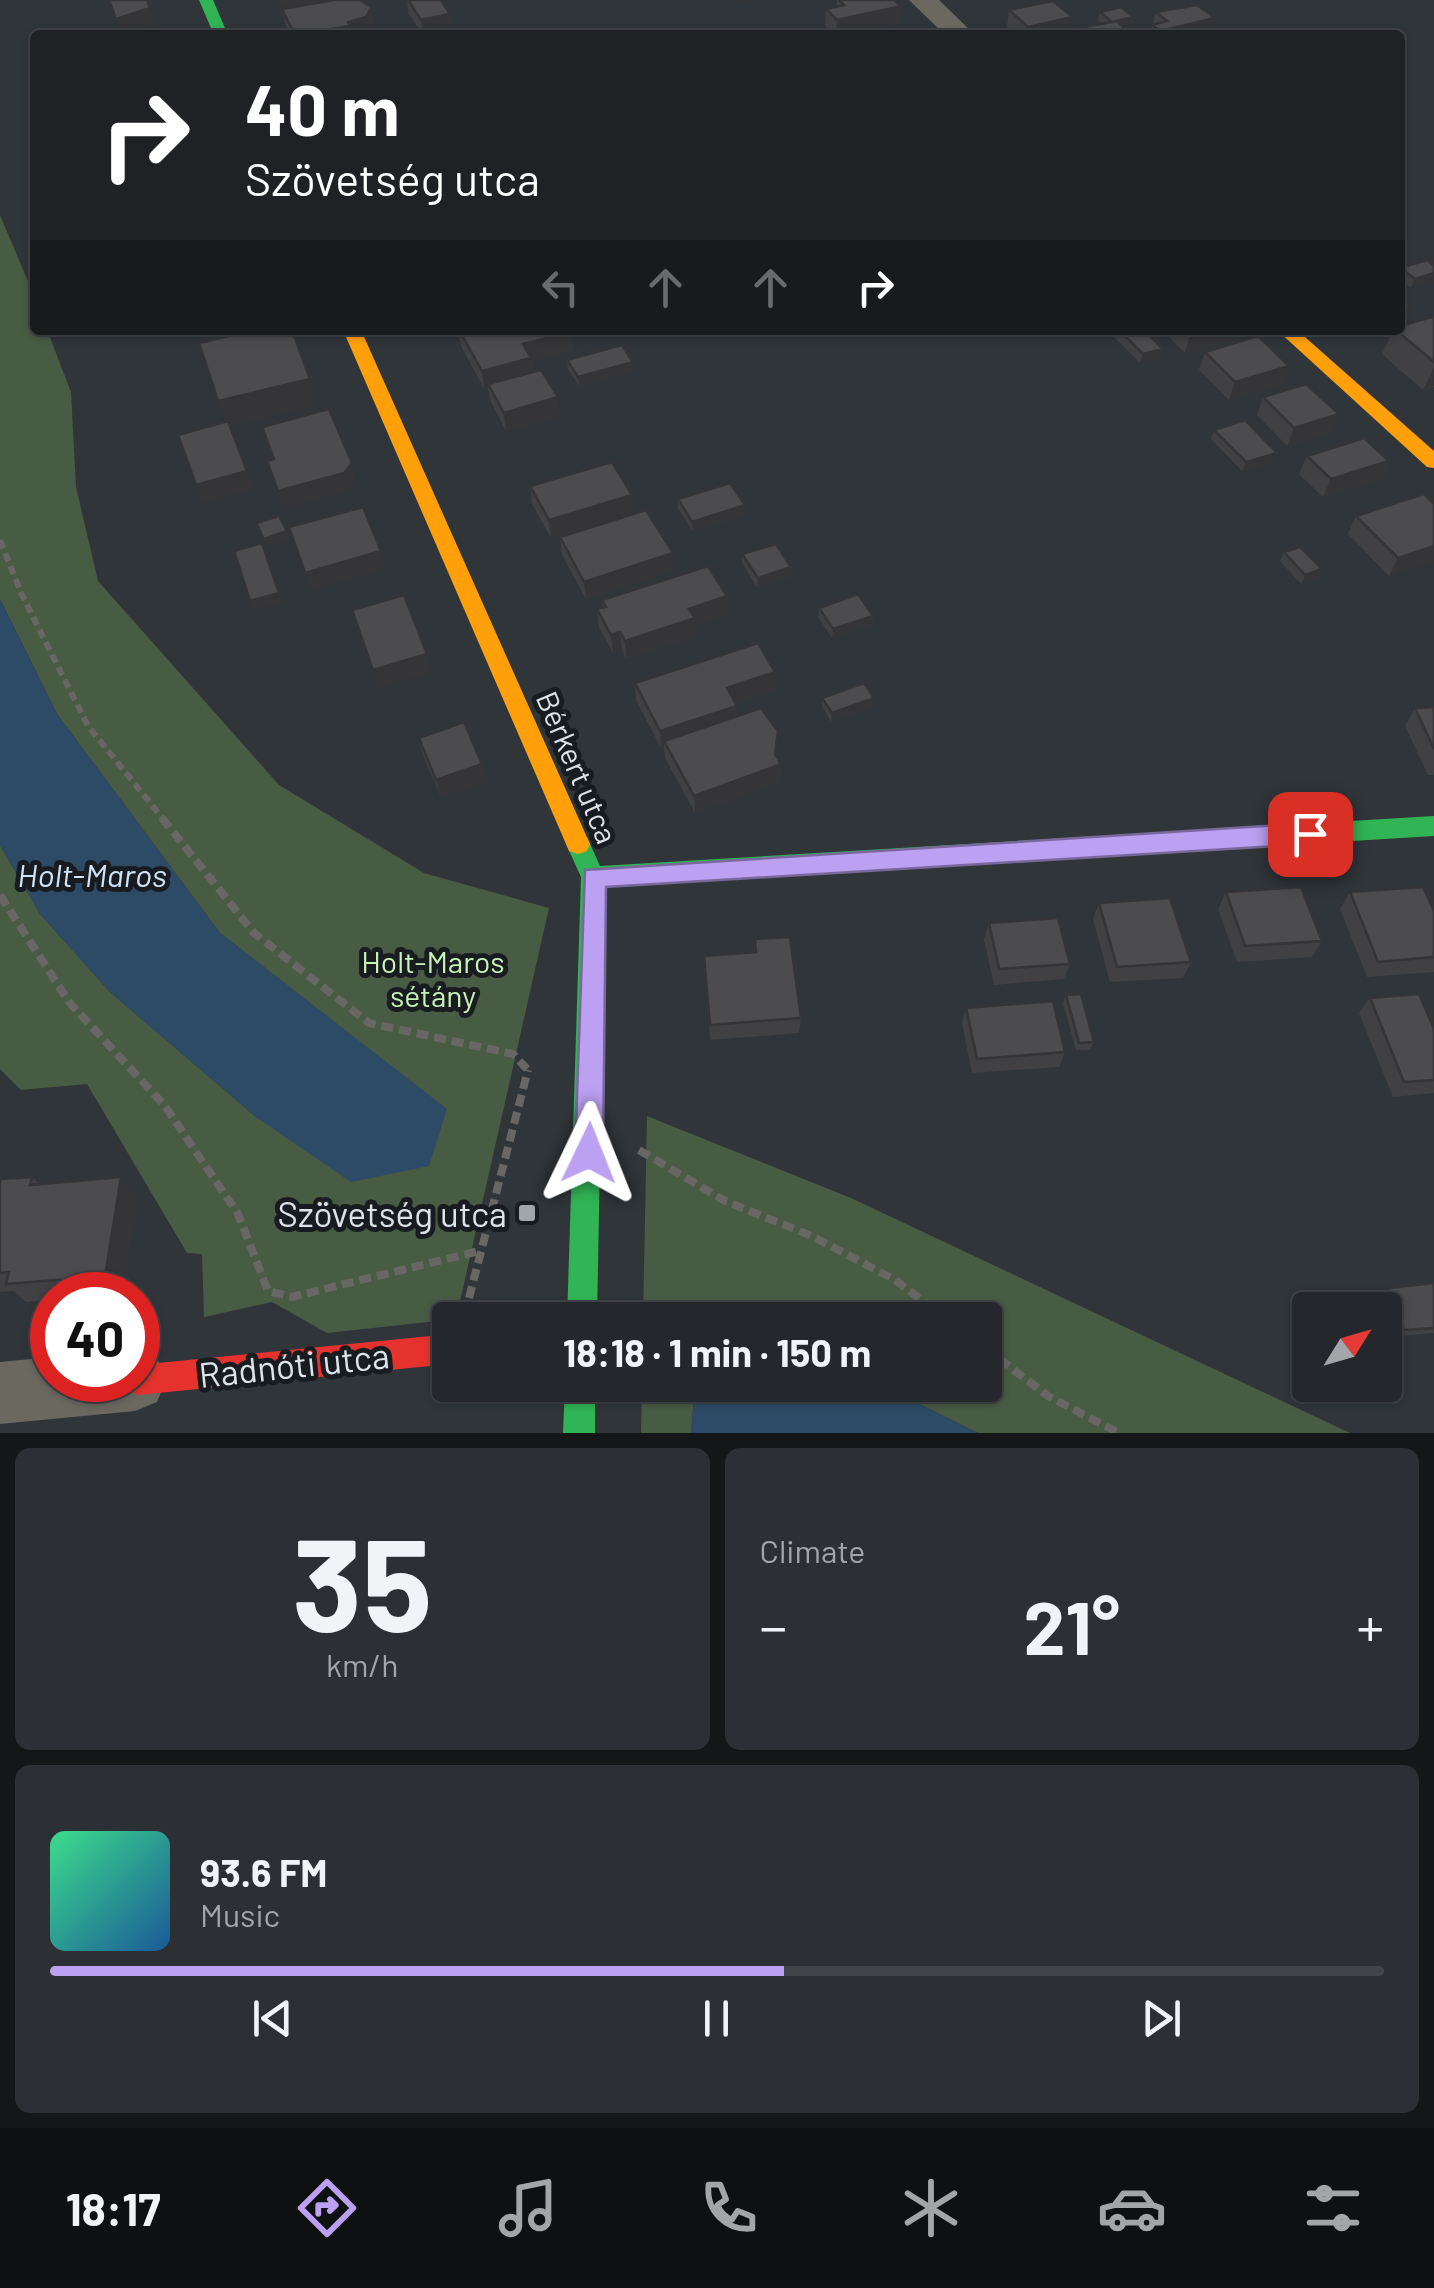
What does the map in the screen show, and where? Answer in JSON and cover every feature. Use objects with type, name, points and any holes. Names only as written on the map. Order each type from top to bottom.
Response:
[{"type":"street","points":[[206,0],[219,30]]},
{"type":"street","points":[[923,0],[956,30]]},
{"type":"street","name":"Bérkert utca","points":[[354,335],[593,877],[583,1302]]},
{"type":"street","points":[[1292,335],[1434,462]]},
{"type":"street","points":[[593,877],[1434,826]]},
{"type":"street","name":"Radnóti utca","points":[[160,1378],[432,1351]]},
{"type":"street","name":"Radnóti utca","points":[[0,1393],[30,1390]]},
{"type":"street","points":[[579,1433],[580,1402]]},
{"type":"path","points":[[0,540],[22,595],[88,726],[254,934],[369,1022],[513,1054],[590,1120],[725,1201],[812,1236],[895,1280],[924,1302]]},
{"type":"path","points":[[0,895],[69,1002],[165,1106],[238,1214],[268,1292],[292,1297],[480,1251]]},
{"type":"path","points":[[468,1302],[527,1069]]},
{"type":"path","points":[[1002,1361],[1048,1396],[1119,1433]]},
{"type":"green space","name":"Holt-Maros sétány","points":[[0,215],[30,286],[30,335],[49,335],[71,392],[76,487],[98,581],[279,785],[424,873],[549,908],[460,1302],[432,1302],[432,1322],[327,1333],[272,1302],[204,1317],[202,1254],[187,1253],[87,1084],[21,1090],[0,1069],[0,845],[40,914],[110,992],[256,1117],[447,1110],[220,933],[57,714],[0,599]]},
{"type":"green space","points":[[647,1116],[851,1198],[1350,1433],[978,1433],[915,1402],[1002,1402],[1002,1302],[643,1302]]},
{"type":"green space","points":[[642,1402],[694,1402],[691,1433],[641,1433]]},
{"type":"water","name":"Holt-Maros","points":[[0,599],[57,714],[220,933],[447,1109],[429,1166],[351,1182],[256,1117],[110,992],[40,914],[0,845]]},
{"type":"water","points":[[694,1402],[915,1402],[978,1433],[691,1433]]},
{"type":"building","points":[[109,0],[147,0],[150,8],[116,19]]},
{"type":"building","points":[[334,0],[360,0],[371,7],[366,17],[348,22],[350,26],[326,30],[292,30],[282,9]]},
{"type":"building","points":[[408,0],[441,0],[450,14],[421,20]]},
{"type":"building","points":[[839,0],[894,0],[901,6],[837,20],[826,9],[844,5]]},
{"type":"building","points":[[1053,1],[1073,17],[1028,27],[1009,10]]},
{"type":"building","points":[[1197,5],[1215,18],[1159,30],[1152,25],[1167,21],[1156,12]]},
{"type":"building","points":[[1121,7],[1133,17],[1112,22],[1100,12]]},
{"type":"building","points":[[1117,21],[1126,30],[1068,30]]},
{"type":"building","points":[[1427,260],[1434,266],[1434,273],[1415,279],[1405,272],[1405,267]]},
{"type":"building","points":[[1434,318],[1434,362],[1402,335],[1405,325]]},
{"type":"building","points":[[233,335],[294,335],[310,379],[218,401],[199,343]]},
{"type":"building","points":[[462,335],[559,335],[523,344],[531,358],[482,371]]},
{"type":"building","points":[[1124,335],[1149,335],[1163,349],[1143,354]]},
{"type":"building","points":[[1258,336],[1289,366],[1235,382],[1205,352]]},
{"type":"building","points":[[622,345],[633,362],[578,377],[567,360]]},
{"type":"building","points":[[541,370],[558,397],[504,413],[488,384]]},
{"type":"building","points":[[1306,384],[1339,414],[1294,428],[1263,397]]},
{"type":"building","points":[[329,409],[352,463],[344,473],[278,491],[267,461],[274,459],[262,427]]},
{"type":"building","points":[[1245,420],[1277,453],[1246,462],[1214,430]]},
{"type":"building","points":[[228,421],[247,471],[196,485],[178,435]]},
{"type":"building","points":[[1364,438],[1389,461],[1331,479],[1307,456]]},
{"type":"building","points":[[612,462],[632,495],[549,520],[530,486]]},
{"type":"building","points":[[730,483],[745,505],[692,522],[678,499]]},
{"type":"building","points":[[1424,494],[1434,504],[1434,546],[1398,558],[1356,516]]},
{"type":"building","points":[[363,507],[381,551],[305,573],[289,527]]},
{"type":"building","points":[[646,510],[673,553],[584,582],[560,537]]},
{"type":"building","points":[[279,516],[287,531],[264,539],[256,523]]},
{"type":"building","points":[[262,543],[279,593],[250,601],[234,551]]},
{"type":"building","points":[[776,544],[791,567],[758,578],[742,554]]},
{"type":"building","points":[[1300,547],[1322,569],[1305,575],[1284,552]]},
{"type":"building","points":[[708,566],[727,596],[689,609],[695,618],[625,641],[620,632],[611,635],[597,609],[606,607],[602,600]]},
{"type":"building","points":[[858,594],[873,616],[833,629],[819,608]]},
{"type":"building","points":[[404,595],[427,654],[373,670],[352,610]]},
{"type":"building","points":[[758,643],[775,672],[727,688],[737,706],[660,731],[635,683]]},
{"type":"building","points":[[864,683],[874,698],[832,713],[822,698]]},
{"type":"building","points":[[1434,707],[1434,749],[1415,708]]},
{"type":"building","points":[[761,708],[778,731],[775,754],[781,764],[694,796],[664,741]]},
{"type":"building","points":[[464,722],[482,764],[436,780],[419,738]]},
{"type":"building","points":[[1301,887],[1322,941],[1245,946],[1226,892]]},
{"type":"building","points":[[1423,887],[1434,911],[1434,957],[1378,962],[1350,892]]},
{"type":"building","points":[[1170,898],[1191,962],[1117,967],[1099,903]]},
{"type":"building","points":[[1058,918],[1070,964],[999,969],[989,923]]},
{"type":"building","points":[[790,937],[801,1018],[710,1025],[704,956],[756,952],[755,939]]},
{"type":"building","points":[[1081,994],[1094,1042],[1079,1043],[1066,995]]},
{"type":"building","points":[[1419,994],[1434,1029],[1434,1080],[1404,1082],[1370,998]]},
{"type":"building","points":[[1053,1001],[1065,1052],[977,1059],[966,1008]]},
{"type":"building","points":[[32,1177],[30,1185],[121,1177],[106,1272],[30,1272],[30,1282],[6,1284],[9,1272],[0,1273],[0,1179]]},
{"type":"building","points":[[1434,1283],[1434,1328],[1404,1330],[1402,1292],[1390,1292],[1389,1288]]},
{"type":"traffic: fast","points":[[206,0],[219,30]]},
{"type":"traffic: fast","points":[[593,877],[1434,826]]},
{"type":"traffic: fast","points":[[578,844],[593,877],[582,1302]]},
{"type":"traffic: fast","points":[[579,1433],[580,1402]]},
{"type":"traffic: slow","points":[[354,335],[578,844]]},
{"type":"traffic: slow","points":[[1292,335],[1434,462]]},
{"type":"traffic: jam","points":[[160,1378],[432,1351]]},
{"type":"place","name":"Szövetség utca","points":[[527,1213]]},
{"type":"route","points":[[589,1153],[593,877],[1310,834]]}]
